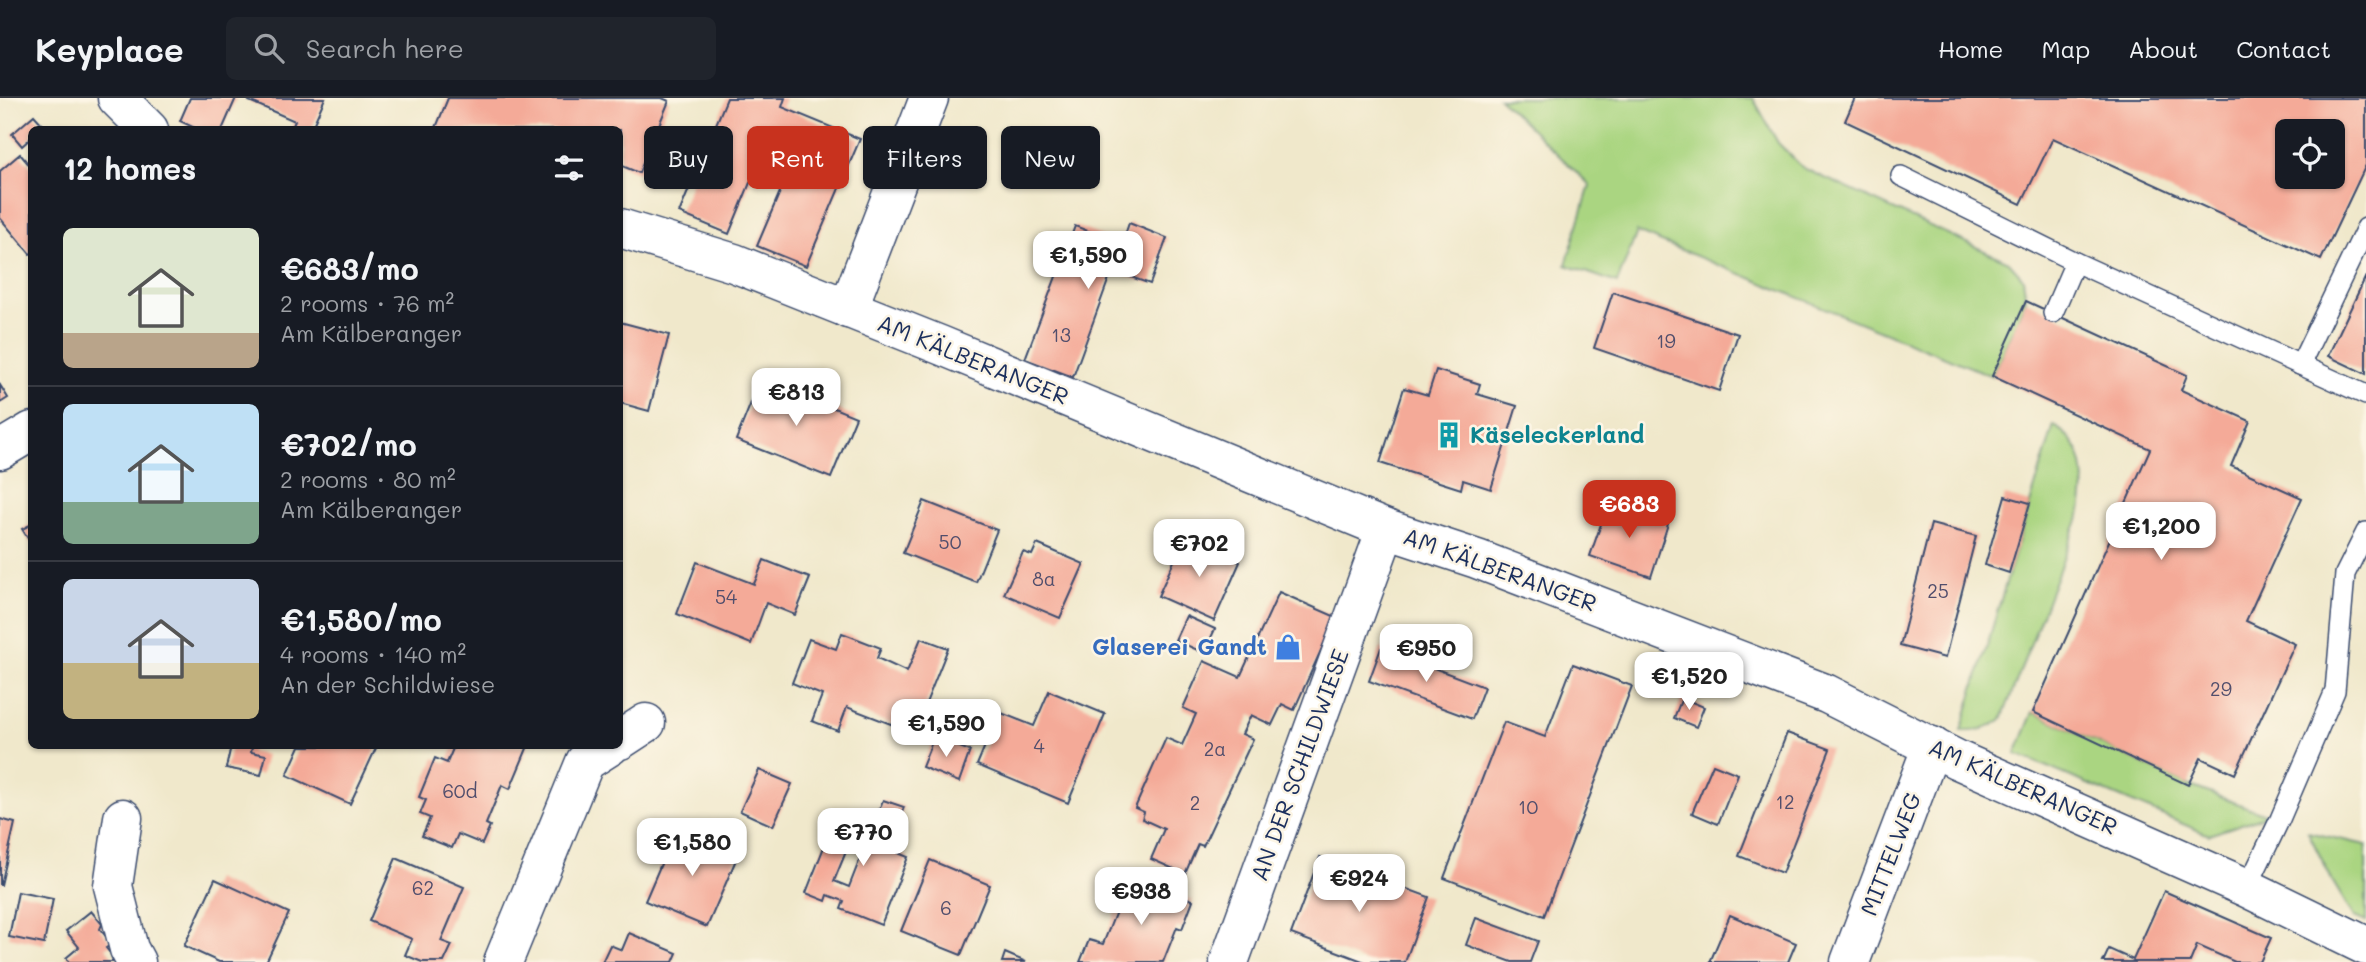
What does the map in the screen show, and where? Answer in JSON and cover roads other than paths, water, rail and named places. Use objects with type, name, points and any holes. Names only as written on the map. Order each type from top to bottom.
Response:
[{"type":"street","points":[[117,98],[145,126]]},
{"type":"street","points":[[848,309],[929,98]]},
{"type":"street","name":"AM KÄLBERANGER","points":[[623,229],[734,263],[1387,529],[1477,559],[1827,694],[1932,746],[2247,888],[2366,946]]},
{"type":"street","points":[[0,450],[28,433]]},
{"type":"street","name":"AN DER SCHILDWIESE","points":[[1229,962],[1387,529]]},
{"type":"street","name":"MITTELWEG","points":[[1850,962],[1932,746]]},
{"type":"street","points":[[503,962],[585,762],[605,749]]},
{"type":"street","points":[[123,818],[113,886],[129,949],[136,962]]},
{"type":"lane","points":[[1901,176],[2075,262],[2366,395]]},
{"type":"lane","points":[[2300,365],[2366,228]]},
{"type":"lane","points":[[2053,313],[2075,262]]},
{"type":"lane","points":[[2247,888],[2335,691],[2345,574],[2366,532]]},
{"type":"place","name":"Käseleckerland","points":[[1449,435]]},
{"type":"place","name":"Glaserei Gandt","points":[[1288,647]]}]
